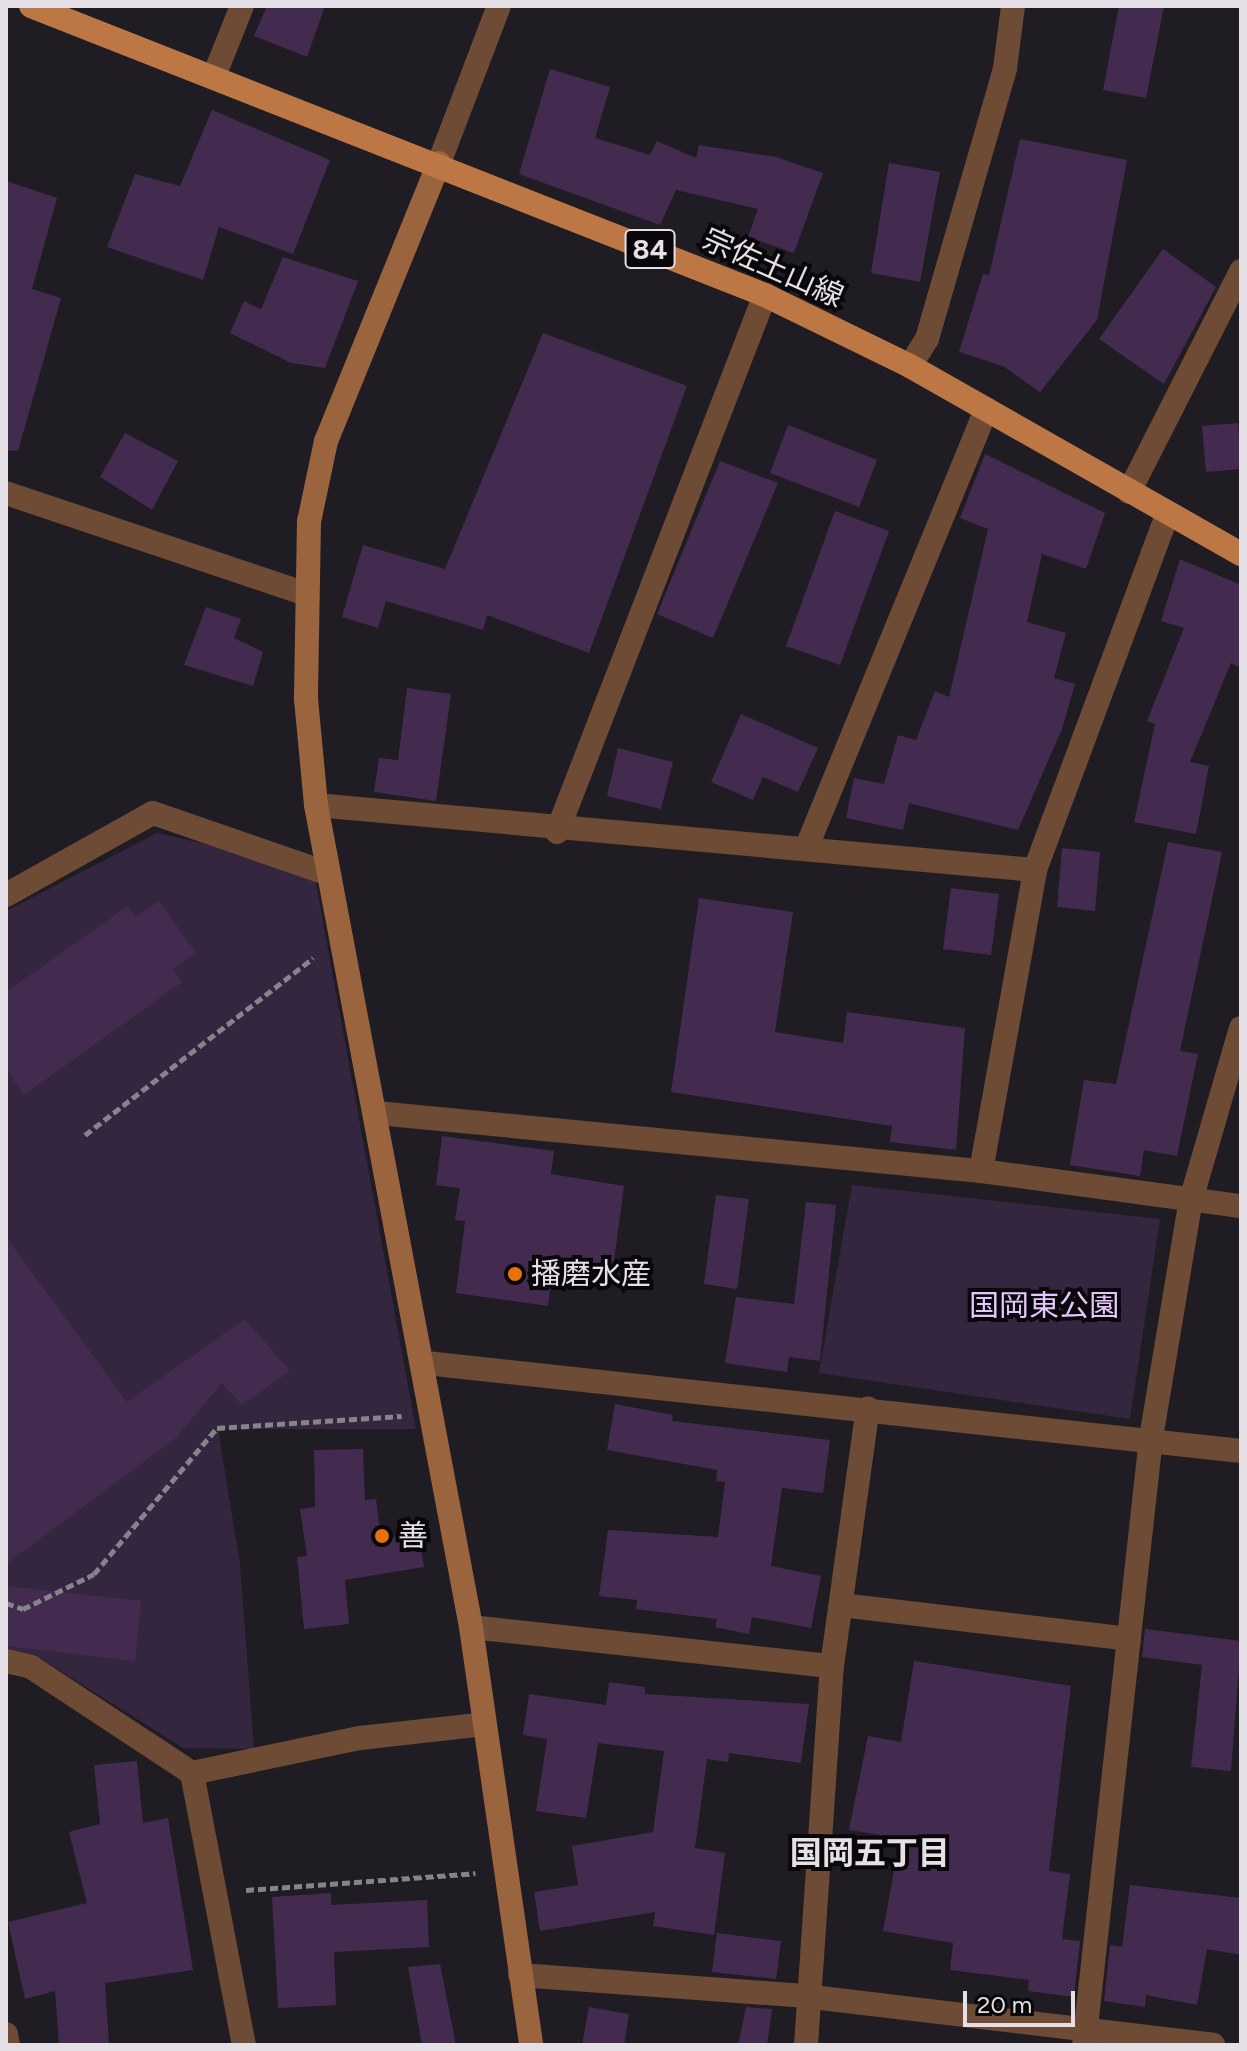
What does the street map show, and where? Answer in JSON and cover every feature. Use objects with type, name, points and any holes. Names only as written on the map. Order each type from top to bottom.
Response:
[{"type":"main road","name":"宗佐土山線","points":[[31,6],[439,163],[765,295],[910,366],[1241,554]]},
{"type":"street","points":[[214,76],[242,6]]},
{"type":"street","points":[[499,6],[326,441],[309,522],[304,593],[316,805],[435,1413],[471,1627],[531,2045]]},
{"type":"street","points":[[910,366],[927,339],[1005,68],[1013,6]]},
{"type":"street","points":[[1129,492],[1241,271]]},
{"type":"street","points":[[557,832],[765,295]]},
{"type":"street","points":[[808,844],[986,409]]},
{"type":"street","points":[[6,493],[304,593]]},
{"type":"street","points":[[981,1171],[1035,870],[1168,513]]},
{"type":"street","points":[[316,805],[557,832],[808,844],[1035,870]]},
{"type":"street","points":[[6,895],[153,813],[329,874]]},
{"type":"street","points":[[1085,2039],[1151,1438],[1191,1200],[1241,1028]]},
{"type":"street","points":[[377,1113],[981,1171],[1241,1206]]},
{"type":"street","points":[[426,1363],[1151,1438],[1241,1451]]},
{"type":"street","points":[[806,2045],[804,1996],[832,1666],[868,1408]]},
{"type":"street","points":[[841,1605],[1129,1639]]},
{"type":"street","points":[[471,1627],[832,1666]]},
{"type":"street","points":[[6,1661],[31,1667],[192,1773],[360,1738],[484,1724]]},
{"type":"street","points":[[192,1773],[244,2045]]},
{"type":"street","points":[[520,1975],[804,1996],[1085,2039],[1213,2045]]},
{"type":"street","points":[[6,2034],[8,2045]]},
{"type":"path","points":[[85,1135],[341,935]]},
{"type":"path","points":[[6,1603],[23,1609],[94,1574],[217,1428],[435,1413]]},
{"type":"path","points":[[215,1892],[504,1871]]},
{"type":"green space","points":[[157,833],[313,868],[416,1429],[218,1429],[240,1564],[254,1749],[183,1748],[40,1658],[6,1651],[6,911]]},
{"type":"green space","name":"国岡東公園","points":[[852,1185],[1160,1219],[1130,1419],[819,1373]]},
{"type":"building","points":[[267,6],[325,6],[307,57],[254,36]]},
{"type":"building","points":[[1119,6],[1164,6],[1146,98],[1103,90]]},
{"type":"building","points":[[550,69],[610,87],[595,138],[650,155],[657,141],[696,158],[699,145],[776,157],[823,173],[794,253],[748,237],[758,209],[676,190],[660,225],[519,174]]},
{"type":"building","points":[[212,110],[330,160],[293,254],[219,227],[203,280],[107,247],[135,174],[180,186]]},
{"type":"building","points":[[1020,139],[1127,160],[1097,320],[1040,392],[1003,366],[959,352],[983,274],[989,275]]},
{"type":"building","points":[[889,163],[940,172],[920,282],[871,273]]},
{"type":"building","points":[[6,181],[57,198],[32,289],[61,298],[18,451],[6,450]]},
{"type":"building","points":[[1163,249],[1216,287],[1164,384],[1099,339]]},
{"type":"building","points":[[283,257],[358,281],[325,368],[291,363],[230,333],[244,301],[261,309]]},
{"type":"building","points":[[543,333],[687,386],[589,653],[487,615],[483,630],[386,601],[378,628],[342,617],[363,545],[445,569]]},
{"type":"building","points":[[1238,423],[1241,469],[1206,472],[1202,426]]},
{"type":"building","points":[[788,425],[877,460],[859,507],[770,473]]},
{"type":"building","points":[[125,433],[178,461],[152,510],[100,477]]},
{"type":"building","points":[[985,454],[1105,513],[1086,569],[1042,554],[1027,622],[1066,633],[1054,678],[1075,684],[1062,729],[1018,830],[909,803],[903,830],[846,818],[854,778],[884,784],[898,735],[916,740],[935,691],[949,697],[988,529],[960,518]]},
{"type":"building","points":[[720,461],[778,483],[713,638],[657,614]]},
{"type":"building","points":[[835,511],[889,531],[840,665],[786,646]]},
{"type":"building","points":[[1180,559],[1241,585],[1241,668],[1231,663],[1190,762],[1209,766],[1196,834],[1134,822],[1155,724],[1147,721],[1184,628],[1161,621]]},
{"type":"building","points":[[206,607],[241,619],[234,638],[263,652],[253,686],[184,665]]},
{"type":"building","points":[[407,688],[451,694],[436,801],[374,792],[379,758],[398,760]]},
{"type":"building","points":[[741,714],[818,748],[798,792],[763,777],[753,800],[711,782]]},
{"type":"building","points":[[618,748],[673,762],[661,809],[607,796]]},
{"type":"building","points":[[1168,842],[1222,852],[1180,1051],[1198,1054],[1177,1156],[1144,1150],[1140,1176],[1070,1165],[1084,1080],[1116,1084]]},
{"type":"building","points":[[1062,848],[1100,852],[1095,911],[1057,907]]},
{"type":"building","points":[[951,888],[999,894],[991,955],[943,949]]},
{"type":"building","points":[[699,898],[793,912],[775,1032],[843,1043],[847,1012],[965,1028],[956,1150],[890,1142],[892,1126],[671,1092]]},
{"type":"building","points":[[159,901],[196,953],[173,969],[182,982],[24,1095],[6,1069],[6,992],[128,906],[136,917]]},
{"type":"building","points":[[442,1136],[554,1151],[551,1174],[624,1186],[612,1276],[553,1269],[548,1306],[456,1293],[465,1221],[455,1220],[460,1188],[436,1185]]},
{"type":"building","points":[[716,1195],[749,1199],[737,1289],[704,1284]]},
{"type":"building","points":[[806,1202],[836,1205],[820,1361],[789,1357],[787,1372],[725,1363],[736,1297],[794,1304]]},
{"type":"building","points":[[6,1237],[127,1402],[245,1319],[290,1371],[242,1405],[222,1383],[176,1438],[6,1564]]},
{"type":"building","points":[[615,1404],[673,1415],[672,1421],[830,1440],[823,1493],[782,1488],[771,1566],[821,1576],[811,1628],[752,1617],[749,1634],[715,1627],[717,1619],[636,1609],[637,1600],[599,1596],[608,1530],[718,1537],[725,1482],[716,1481],[717,1470],[607,1450]]},
{"type":"building","points":[[363,1449],[365,1500],[376,1499],[381,1539],[419,1533],[424,1567],[345,1580],[349,1624],[304,1629],[297,1557],[307,1556],[300,1509],[315,1507],[314,1450]]},
{"type":"building","points":[[6,1586],[141,1601],[135,1661],[6,1646]]},
{"type":"building","points":[[1145,1629],[1241,1641],[1231,1771],[1191,1767],[1202,1665],[1142,1657]]},
{"type":"building","points":[[914,1661],[1071,1686],[1049,1871],[1070,1874],[1062,1939],[1080,1941],[1074,1997],[1028,1991],[1029,1980],[950,1970],[953,1943],[883,1931],[900,1838],[849,1830],[868,1736],[901,1742]]},
{"type":"building","points":[[609,1682],[645,1687],[645,1694],[809,1704],[801,1763],[729,1753],[728,1762],[707,1759],[695,1848],[725,1853],[714,1935],[653,1926],[655,1912],[540,1931],[534,1892],[578,1885],[572,1846],[653,1832],[664,1751],[598,1743],[586,1818],[536,1811],[547,1739],[523,1735],[529,1694],[606,1705]]},
{"type":"building","points":[[137,1761],[143,1823],[168,1818],[193,1970],[105,1983],[109,2045],[59,2045],[55,1991],[25,1999],[8,1922],[87,1903],[69,1832],[100,1824],[94,1765]]},
{"type":"building","points":[[1130,1885],[1241,1898],[1241,1955],[1207,1949],[1197,2005],[1146,1995],[1145,2007],[1104,2001],[1110,1945],[1122,1947]]},
{"type":"building","points":[[331,1893],[331,1905],[427,1900],[429,1947],[334,1952],[336,2005],[278,2008],[272,1897]]},
{"type":"building","points":[[717,1933],[781,1941],[776,1979],[712,1972]]},
{"type":"building","points":[[440,1964],[456,2045],[422,2045],[408,1967]]},
{"type":"building","points":[[589,2007],[629,2014],[624,2045],[582,2045]]},
{"type":"building","points":[[746,2007],[772,2009],[767,2045],[738,2045]]},
{"type":"place","name":"播磨水産","points":[[515,1274]]},
{"type":"place","name":"善","points":[[382,1536]]},
{"type":"district","name":"国岡五丁目","points":[[870,1853]]}]
